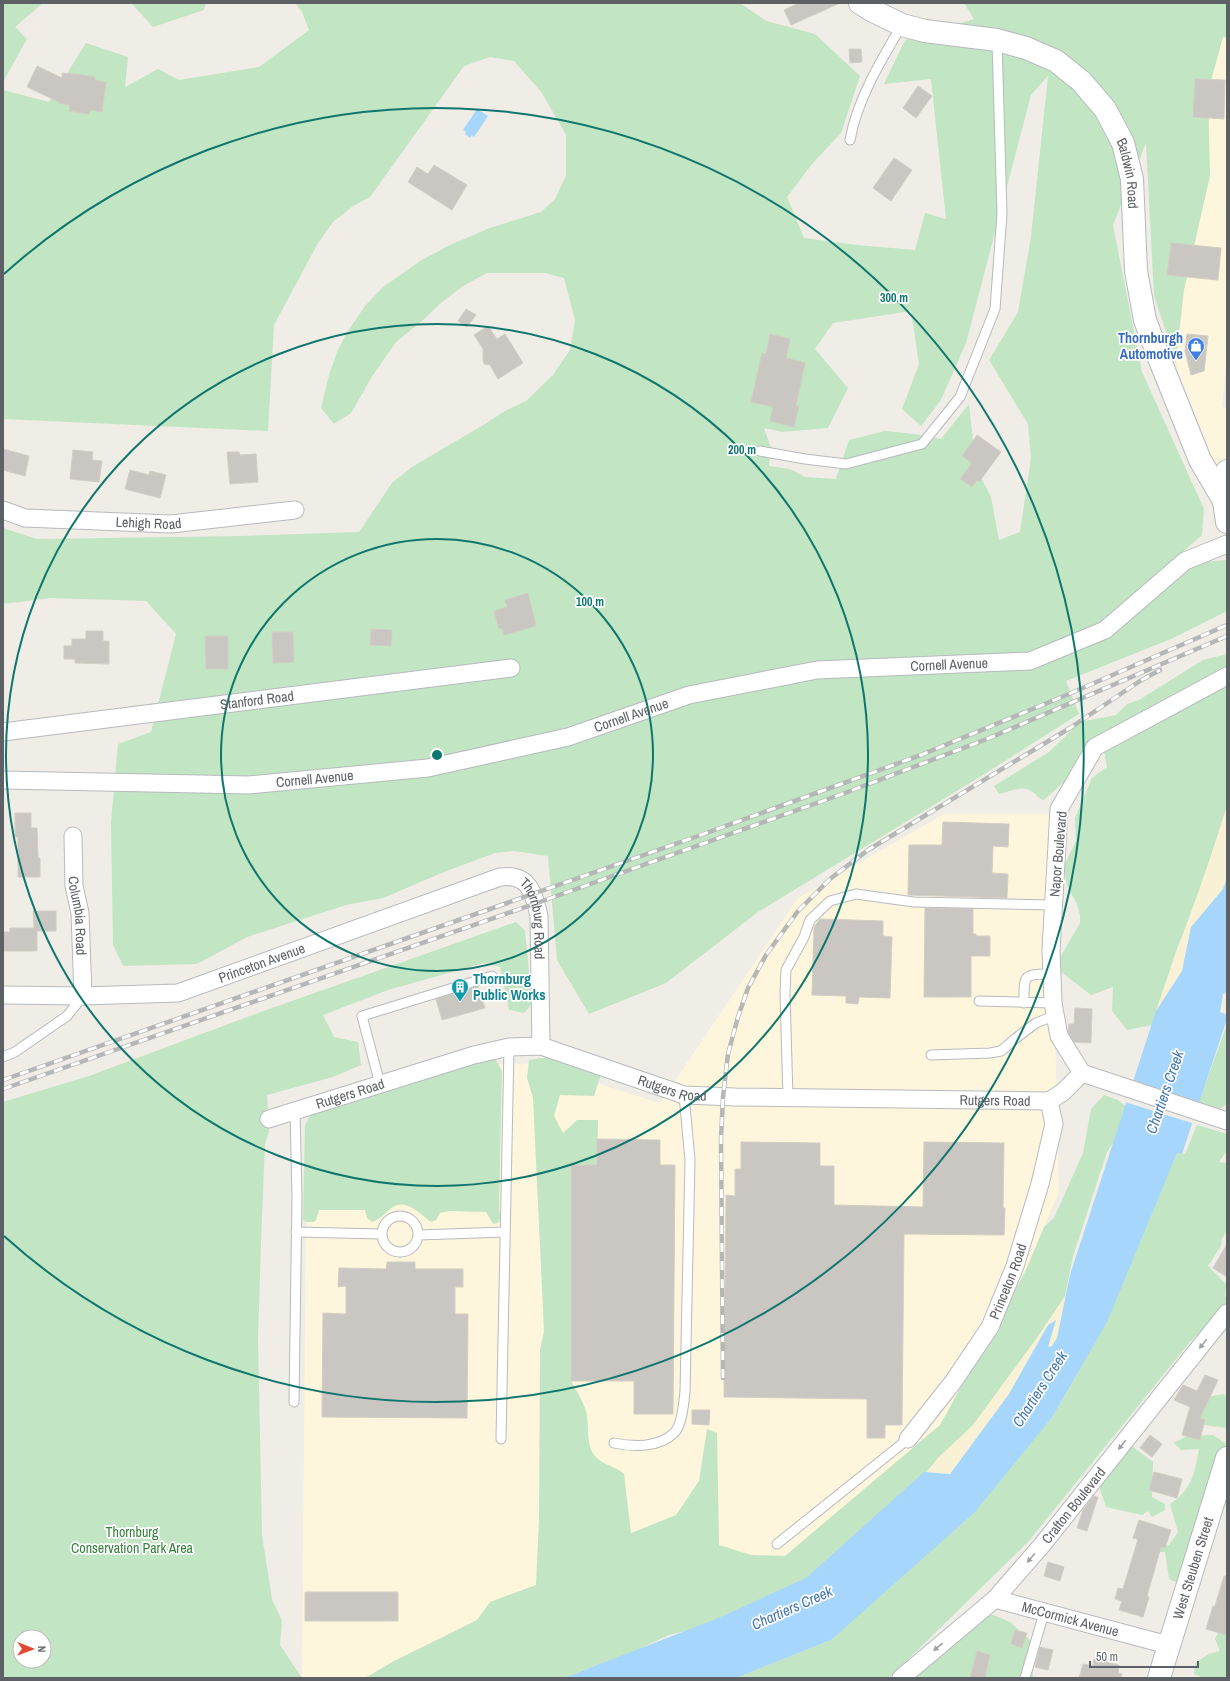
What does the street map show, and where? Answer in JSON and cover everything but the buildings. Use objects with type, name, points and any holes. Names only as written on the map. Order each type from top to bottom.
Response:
[{"type":"street","name":"Baldwin Road","points":[[860,3],[902,25],[925,31],[997,40],[1026,48],[1056,61],[1082,81],[1105,109],[1122,144],[1132,179],[1136,271],[1145,320],[1200,460],[1224,501]]},
{"type":"street","points":[[1227,471],[1224,501],[1227,522]]},
{"type":"street","name":"Lehigh Road","points":[[3,510],[25,518],[171,524],[295,510]]},
{"type":"street","name":"Cornell Avenue","points":[[3,780],[248,786],[428,768],[568,737],[689,695],[817,670],[1030,661],[1105,630],[1185,561],[1227,544]]},
{"type":"street","name":"Stanford Road","points":[[3,732],[511,668]]},
{"type":"street","name":"Napor Boulevard","points":[[1089,1076],[1059,1036],[1054,1009],[1051,950],[1059,809],[1095,747],[1227,676]]},
{"type":"street","name":"Columbia Road","points":[[73,836],[74,886],[80,913],[83,996]]},
{"type":"street","name":"Princeton Avenue","points":[[3,995],[83,996],[178,993],[500,877],[510,875]]},
{"type":"street","name":"Thornburg Road","points":[[510,875],[521,879],[528,885],[536,903],[539,916],[542,1046]]},
{"type":"street","name":"Rutgers Road","points":[[268,1119],[474,1055],[509,1047],[542,1046],[684,1095],[788,1098],[1049,1101],[1089,1076]]},
{"type":"street","points":[[1089,1076],[1227,1121]]},
{"type":"street","name":"Princeton Road","points":[[908,1438],[953,1382],[990,1327],[1015,1266],[1040,1184],[1054,1124],[1049,1101]]},
{"type":"street","name":"Crafton Boulevard","points":[[901,1678],[995,1600],[1042,1545],[1227,1313]]},
{"type":"street","name":"West Steuben Street","points":[[1159,1678],[1227,1458]]},
{"type":"street","name":"McCormick Avenue","points":[[995,1600],[1168,1645]]},
{"type":"lane","points":[[850,140],[853,124],[879,65],[902,25]]},
{"type":"lane","points":[[760,450],[805,459],[846,464],[922,444],[960,397],[995,310],[1002,214],[997,40]]},
{"type":"lane","points":[[788,1098],[785,994],[786,970],[804,937],[810,920],[830,901],[856,894],[914,902],[1053,905]]},
{"type":"lane","points":[[1024,1003],[1024,981],[1027,977],[1032,974],[1052,974]]},
{"type":"lane","points":[[380,1084],[362,1016],[492,976]]},
{"type":"lane","points":[[3,1057],[15,1052],[67,1016],[83,996]]},
{"type":"lane","points":[[979,1001],[1024,1003],[1054,1009]]},
{"type":"lane","points":[[931,1055],[990,1053],[1001,1051],[1054,1009]]},
{"type":"lane","points":[[501,1439],[509,1047]]},
{"type":"lane","points":[[614,1442],[623,1445],[646,1445],[661,1442],[675,1433],[681,1417],[685,1391],[690,1160],[684,1095]]},
{"type":"lane","points":[[294,1402],[296,1232],[295,1111]]},
{"type":"lane","points":[[400,1216],[410,1220],[417,1229],[418,1235],[413,1246],[408,1250],[401,1252],[390,1250],[385,1246],[381,1234],[382,1229],[389,1219],[400,1216]]},
{"type":"lane","points":[[296,1232],[381,1234]]},
{"type":"lane","points":[[418,1235],[505,1232]]},
{"type":"lane","points":[[777,1544],[908,1438]]},
{"type":"lane","points":[[1025,1678],[1044,1613]]},
{"type":"shaded area","points":[[1188,24],[1227,24],[1227,358],[1222,407],[1227,408],[1227,497],[1177,368],[1163,291]]},
{"type":"shaded area","points":[[944,814],[1050,814],[1059,1192],[1025,1272],[940,1425],[785,1556],[737,1554],[390,1678],[302,1678],[306,1203],[494,1064],[536,1064],[660,1103],[798,898]]},
{"type":"green space","points":[[3,3],[43,3],[15,27],[27,39],[3,82]]},
{"type":"green space","points":[[131,3],[206,3],[204,10],[153,27]]},
{"type":"green space","points":[[295,3],[740,3],[766,21],[815,34],[860,76],[841,133],[812,164],[787,197],[804,238],[857,245],[915,250],[925,213],[946,219],[931,79],[884,84],[905,40],[974,19],[964,3],[1227,3],[1227,38],[1223,37],[1208,92],[1210,176],[1184,290],[1176,361],[1154,296],[1146,143],[1113,225],[1142,372],[1204,509],[1202,535],[1169,564],[1227,560],[1227,611],[1171,639],[1066,681],[1079,714],[978,778],[758,912],[666,983],[589,1014],[557,960],[548,856],[514,851],[495,853],[444,872],[383,898],[346,905],[247,937],[197,964],[123,966],[113,945],[111,822],[118,744],[151,732],[176,634],[146,601],[51,598],[3,604],[3,528],[37,539],[241,536],[359,532],[392,483],[412,467],[505,411],[526,401],[553,375],[570,350],[575,320],[564,278],[545,273],[487,273],[463,286],[396,342],[373,375],[351,413],[334,424],[321,408],[329,375],[337,352],[346,334],[365,306],[382,288],[420,261],[450,245],[490,228],[541,212],[555,199],[566,176],[566,135],[542,93],[514,61],[490,57],[464,66],[370,197],[353,206],[333,222],[318,243],[274,325],[268,431],[3,419],[3,90],[49,102],[86,43],[128,57],[125,87],[158,69],[179,80],[259,67],[309,30],[302,12]],"holes":[[[1048,76],[1031,237],[1018,312],[989,360],[1028,424],[1031,458],[1020,532],[999,540],[991,497],[976,468],[969,404],[941,439],[885,431],[849,440],[836,479],[805,477],[790,469],[769,466],[771,448],[764,428],[782,432],[828,428],[848,388],[815,349],[833,323],[911,311],[919,364],[902,409],[921,426],[941,400],[966,343],[1031,95]]]},
{"type":"green space","points":[[1227,654],[1227,806],[1195,905],[1177,948],[1152,1025],[1127,1030],[1112,1011],[1113,987],[1091,995],[1060,971],[1058,961],[1080,923],[1080,915],[1077,904],[1067,886],[1065,874],[1065,864],[1076,841],[1075,818],[1092,778],[1107,767],[1104,751],[1090,744],[1081,752],[1065,781],[1044,800],[1027,789],[999,794],[994,786],[1049,752],[1080,722],[1116,715],[1127,704],[1139,700],[1203,660]]},
{"type":"green space","name":"Thornburg Conservation Park Area","points":[[516,922],[525,931],[532,1004],[524,1013],[509,1010],[500,967],[484,963],[388,990],[323,1015],[334,1037],[358,1042],[361,1065],[333,1077],[267,1095],[269,1131],[265,1144],[258,1338],[262,1535],[272,1599],[282,1621],[280,1645],[302,1678],[3,1678],[3,1102],[89,1076],[258,1013]]},
{"type":"green space","points":[[1227,1024],[1227,1104],[1220,1109],[1199,1102]]},
{"type":"green space","points":[[491,1057],[496,1060],[502,1071],[499,1210],[501,1217],[498,1223],[493,1224],[486,1212],[449,1211],[440,1213],[436,1220],[431,1222],[414,1208],[403,1205],[393,1207],[372,1222],[367,1218],[365,1210],[319,1210],[314,1222],[306,1222],[303,1220],[305,1125],[310,1116],[321,1109]]},
{"type":"green space","points":[[549,1057],[601,1074],[594,1096],[560,1095],[554,1116],[563,1133],[577,1120],[598,1120],[597,1165],[571,1165],[571,1381],[586,1411],[589,1440],[592,1451],[598,1459],[624,1474],[631,1533],[676,1515],[699,1481],[707,1429],[717,1433],[719,1545],[751,1555],[785,1556],[940,1425],[1025,1272],[1044,1227],[1054,1218],[1083,1153],[1091,1109],[1104,1095],[1118,1100],[1133,1112],[1107,1152],[1073,1256],[1065,1296],[1037,1338],[973,1425],[937,1459],[912,1490],[805,1589],[711,1625],[669,1635],[645,1646],[625,1660],[589,1668],[564,1678],[365,1678],[394,1661],[477,1620],[490,1602],[536,1585],[539,1519],[540,1350],[544,1331],[533,1098],[527,1078],[529,1060]]},
{"type":"green space","points":[[1197,1125],[1227,1134],[1227,1150],[1219,1162],[1227,1163],[1227,1230],[1222,1238],[1221,1246],[1208,1266],[1227,1285],[1225,1294],[1227,1304],[1189,1343],[1028,1542],[892,1675],[888,1678],[736,1678],[831,1640],[1053,1416],[1078,1373],[1177,1153],[1185,1154]]},
{"type":"green space","points":[[1224,1394],[1227,1399],[1226,1428],[1204,1425],[1195,1407],[1201,1398]]},
{"type":"green space","points":[[1213,1435],[1225,1443],[1227,1450],[1182,1585],[1169,1579],[1165,1552],[1154,1552],[1153,1548],[1169,1545],[1178,1532],[1170,1504],[1188,1487],[1194,1473],[1198,1457],[1199,1449],[1181,1450],[1174,1443],[1187,1436]]},
{"type":"green space","points":[[1129,1444],[1153,1462],[1152,1497],[1165,1504],[1165,1510],[1152,1517],[1148,1511],[1142,1515],[1106,1507],[1100,1489],[1102,1464]]},
{"type":"green space","points":[[986,1612],[1010,1622],[1030,1640],[1033,1678],[915,1678],[915,1674]]},
{"type":"green space","points":[[1227,1614],[1227,1678],[1204,1678],[1194,1674],[1195,1663],[1209,1654],[1220,1651],[1215,1639]]},
{"type":"sand","points":[[1227,806],[1227,878],[1223,889],[1192,927],[1182,971],[1156,1011],[1210,858]]},
{"type":"sand","points":[[1066,1295],[1057,1338],[1052,1346],[1048,1347],[1055,1320],[1048,1325],[1009,1394],[950,1474],[927,1472],[937,1459],[973,1425],[1037,1338]]},
{"type":"water","points":[[477,109],[488,116],[474,137],[472,135],[470,138],[463,130]]},
{"type":"water","name":"Chartiers Creek","points":[[1227,878],[1227,992],[1223,994],[1220,1012],[1227,1015],[1227,1019],[1182,1154],[1177,1153],[1107,1322],[1053,1416],[975,1512],[831,1640],[736,1678],[564,1678],[716,1619],[806,1578],[924,1472],[950,1474],[1009,1394],[1048,1325],[1056,1320],[1048,1347],[1052,1346],[1057,1338],[1070,1275],[1156,1011],[1182,971],[1191,927],[1223,889]]},
{"type":"pier","points":[[1132,1080],[1202,1103],[1195,1124],[1125,1102]]},
{"type":"railway","points":[[3,1080],[698,836],[921,755],[1069,694],[1227,625]]},
{"type":"railway","points":[[3,1089],[537,903],[845,793],[987,739],[1227,636]]},
{"type":"railway","points":[[723,1378],[721,1139],[723,1097],[728,1054],[738,1017],[748,988],[766,955],[798,911],[830,879],[868,850],[1070,728],[1140,681],[1160,670]]},
{"type":"place","name":"Thornburgh Automotive","points":[[1196,361]]},
{"type":"place","name":"Thornburg Public Works","points":[[460,1002]]}]
